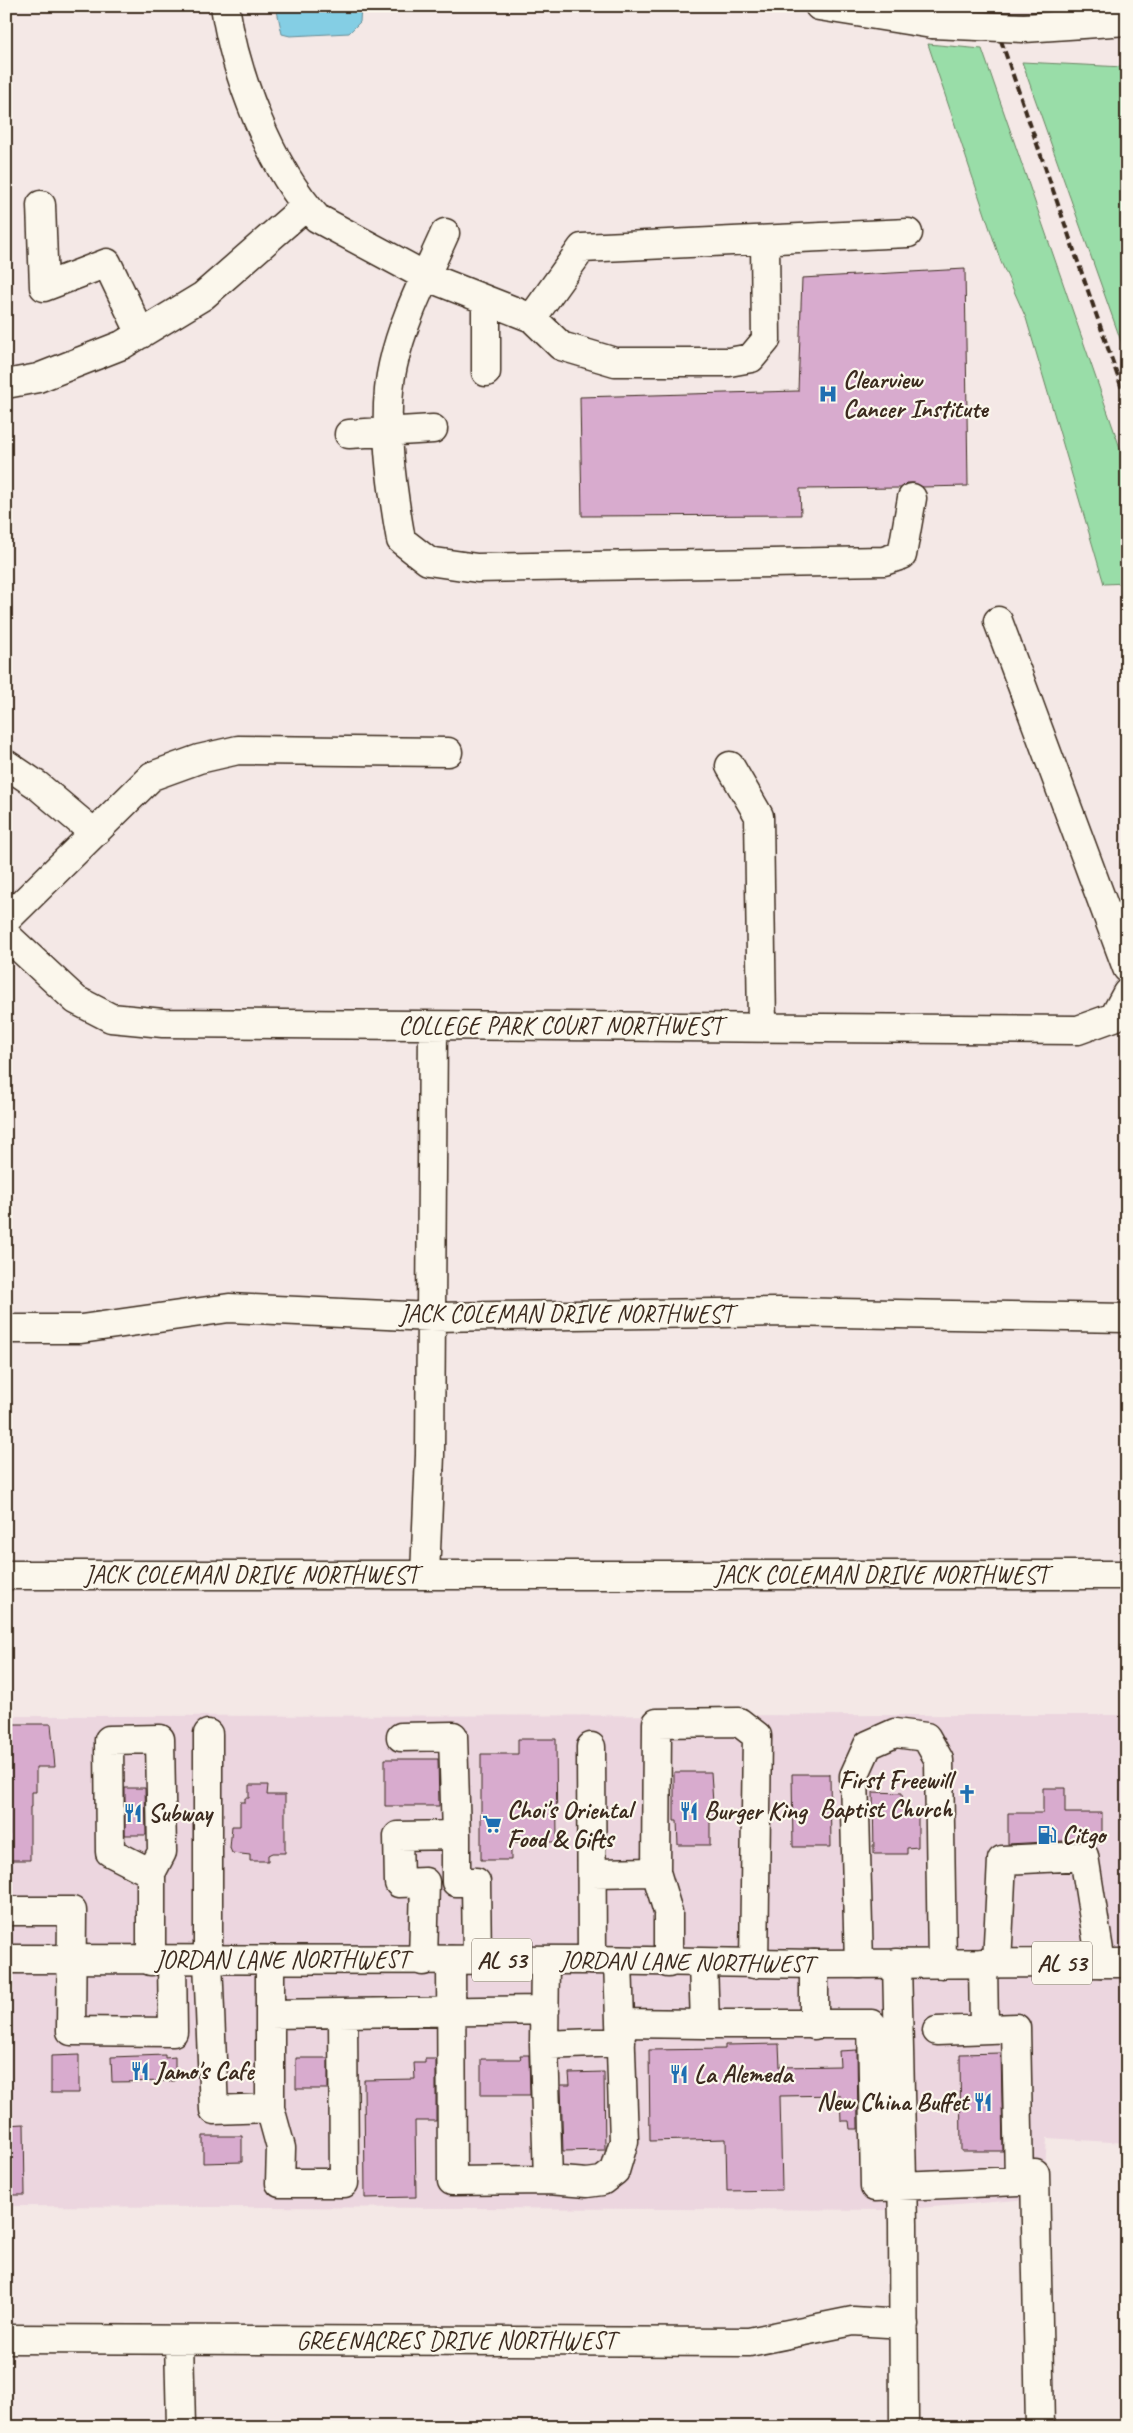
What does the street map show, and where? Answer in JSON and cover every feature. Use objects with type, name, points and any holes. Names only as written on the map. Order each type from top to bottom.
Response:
[{"type":"street","points":[[225,6],[234,53],[267,139],[306,206],[317,218],[426,276],[532,318],[561,346],[615,362],[729,362],[751,358],[766,340],[765,240]]},
{"type":"street","points":[[819,6],[932,24],[1024,28],[1127,21]]},
{"type":"street","points":[[41,205],[44,287],[107,262],[141,334]]},
{"type":"street","points":[[6,384],[38,378],[122,345],[141,334],[203,296],[306,206]]},
{"type":"street","points":[[445,233],[409,315],[393,366],[388,420],[395,507],[401,540],[428,561],[477,568],[884,561],[902,555],[912,498]]},
{"type":"street","points":[[532,318],[582,248],[674,242],[908,233]]},
{"type":"street","points":[[486,300],[486,372]]},
{"type":"street","points":[[349,434],[433,429]]},
{"type":"street","points":[[998,621],[1127,968]]},
{"type":"street","points":[[6,920],[152,776],[199,759],[238,750],[448,752]]},
{"type":"street","points":[[6,764],[37,785],[94,833]]},
{"type":"street","points":[[730,766],[760,816],[762,1026]]},
{"type":"street","name":"COLLEGE PARK COURT NORTHWEST","points":[[6,935],[76,1000],[111,1018],[163,1023],[432,1027],[762,1026],[1078,1030],[1114,1017],[1127,993]]},
{"type":"street","points":[[425,1574],[430,1455],[432,1027]]},
{"type":"street","name":"JACK COLEMAN DRIVE NORTHWEST","points":[[6,1329],[81,1329],[229,1308],[431,1317],[780,1312],[1127,1318]]},
{"type":"street","name":"JACK COLEMAN DRIVE NORTHWEST","points":[[6,1575],[1127,1575]]},
{"type":"street","points":[[668,1963],[668,1912],[656,1872],[657,1723],[739,1722],[757,1736],[754,1964]]},
{"type":"street","points":[[859,1964],[854,1776],[868,1746],[895,1733],[926,1737],[938,1760],[942,1964]]},
{"type":"street","points":[[208,1734],[208,1961],[214,2110],[270,2108]]},
{"type":"street","points":[[401,1736],[453,1736],[456,1882]]},
{"type":"street","points":[[6,1911],[72,1911],[71,2031],[173,2032],[161,1961],[151,1873],[162,1852],[160,1739],[109,1740],[110,1852],[151,1873]]},
{"type":"street","points":[[456,1835],[398,1836],[399,1883],[476,1882],[464,1960],[451,2012],[452,2181],[548,2180],[587,2183],[602,2181],[615,2171],[624,2141],[620,2033],[605,1960],[592,1873],[592,1747]]},
{"type":"street","points":[[984,2029],[1002,1860],[1084,1856],[1114,1963]]},
{"type":"street","points":[[592,1873],[656,1872]]},
{"type":"street","points":[[423,1960],[424,1882]]},
{"type":"street","name":"JORDAN LANE NORTHWEST","points":[[6,1959],[161,1961],[605,1960],[703,1964],[1114,1963]]},
{"type":"street","points":[[545,1960],[544,2045],[548,2180]]},
{"type":"street","points":[[270,1961],[270,2108],[281,2148],[280,2183],[344,2183],[344,2013]]},
{"type":"street","points":[[897,1963],[902,2186],[904,2427]]},
{"type":"street","points":[[703,1964],[705,2024]]},
{"type":"street","points":[[814,1964],[814,2025]]},
{"type":"street","points":[[270,2014],[544,2010]]},
{"type":"street","points":[[544,2045],[620,2033],[705,2024],[872,2024],[875,2187],[1019,2181],[1016,2028],[937,2031]]},
{"type":"street","points":[[1036,2173],[1040,2427]]},
{"type":"street","name":"GREENACRES DRIVE NORTHWEST","points":[[6,2339],[748,2342],[853,2321],[904,2324]]},
{"type":"street","points":[[179,2340],[181,2427]]},
{"type":"shaded area","points":[[1127,1715],[1127,2143],[1047,2138],[1043,2198],[896,2210],[6,2206],[6,1716]]},
{"type":"green space","points":[[928,44],[982,49],[1127,468],[1127,583],[1104,584],[1026,318],[1001,262]]},
{"type":"green space","points":[[1022,62],[1124,67],[1127,75],[1127,358]]},
{"type":"water","points":[[276,6],[361,6],[360,22],[349,33],[290,36],[282,34]]},
{"type":"building","name":"Clearview Cancer Institute","points":[[965,269],[968,486],[923,487],[914,483],[907,483],[901,488],[800,489],[801,515],[582,516],[580,397],[798,391],[802,278]]},
{"type":"building","points":[[8,1724],[51,1724],[55,1767],[36,1767],[36,1792],[32,1792],[32,1807],[30,1807],[30,1860],[10,1860]]},
{"type":"building","points":[[518,1739],[556,1739],[557,1842],[511,1842],[511,1860],[481,1860],[481,1754],[518,1754]]},
{"type":"building","points":[[385,1759],[438,1759],[439,1806],[385,1806]]},
{"type":"building","points":[[674,1772],[711,1772],[714,1819],[710,1819],[710,1845],[678,1845],[677,1821],[674,1821]]},
{"type":"building","points":[[792,1774],[830,1774],[831,1847],[793,1847]]},
{"type":"building","points":[[249,1785],[268,1785],[267,1795],[285,1795],[285,1853],[272,1853],[268,1855],[268,1861],[250,1861],[250,1855],[232,1853],[230,1848],[232,1826],[240,1826],[240,1802],[245,1802],[245,1798],[249,1798]]},
{"type":"building","points":[[125,1788],[145,1788],[146,1835],[125,1835]]},
{"type":"building","points":[[1043,1788],[1065,1788],[1065,1813],[1102,1813],[1102,1844],[1083,1840],[1008,1844],[1008,1813],[1043,1813]]},
{"type":"building","points":[[873,1792],[902,1793],[903,1814],[918,1813],[918,1847],[907,1848],[907,1854],[874,1854]]},
{"type":"building","points":[[779,2044],[780,2067],[840,2066],[839,2051],[857,2050],[858,2129],[850,2129],[849,2121],[841,2121],[840,2095],[780,2096],[782,2190],[727,2191],[726,2139],[650,2141],[649,2050],[725,2049],[725,2045]]},
{"type":"building","name":"New China Buffet","points":[[1001,2053],[1003,2151],[961,2151],[960,2054]]},
{"type":"building","points":[[79,2055],[79,2093],[51,2093],[51,2056]]},
{"type":"building","points":[[165,2055],[165,2058],[175,2057],[175,2081],[112,2082],[111,2057]]},
{"type":"building","points":[[520,2055],[529,2055],[530,2095],[481,2095],[481,2059],[521,2059]]},
{"type":"building","points":[[296,2058],[328,2058],[328,2089],[296,2089]]},
{"type":"building","points":[[425,2059],[436,2059],[436,2121],[415,2121],[416,2197],[365,2198],[364,2080],[415,2079],[414,2063],[425,2063]]},
{"type":"building","points":[[604,2072],[605,2150],[563,2151],[561,2085],[570,2085],[569,2073]]},
{"type":"building","points":[[24,2124],[25,2195],[6,2195],[6,2125]]},
{"type":"building","points":[[203,2136],[242,2136],[242,2162],[203,2163]]},
{"type":"railway","points":[[989,6],[1127,403]]},
{"type":"place","name":"Clearview Cancer Institute","points":[[828,394]]},
{"type":"place","name":"First Freewill Baptist Church","points":[[967,1794]]},
{"type":"place","name":"Burger King","points":[[689,1811]]},
{"type":"place","name":"Subway","points":[[133,1813]]},
{"type":"place","name":"Choi's Oriental Food & Gifts","points":[[492,1824]]},
{"type":"place","name":"Citgo","points":[[1047,1835]]},
{"type":"place","name":"Jamo's Cafe","points":[[140,2071]]},
{"type":"place","name":"La Alemeda","points":[[679,2074]]},
{"type":"place","name":"New China Buffet","points":[[983,2102]]}]
